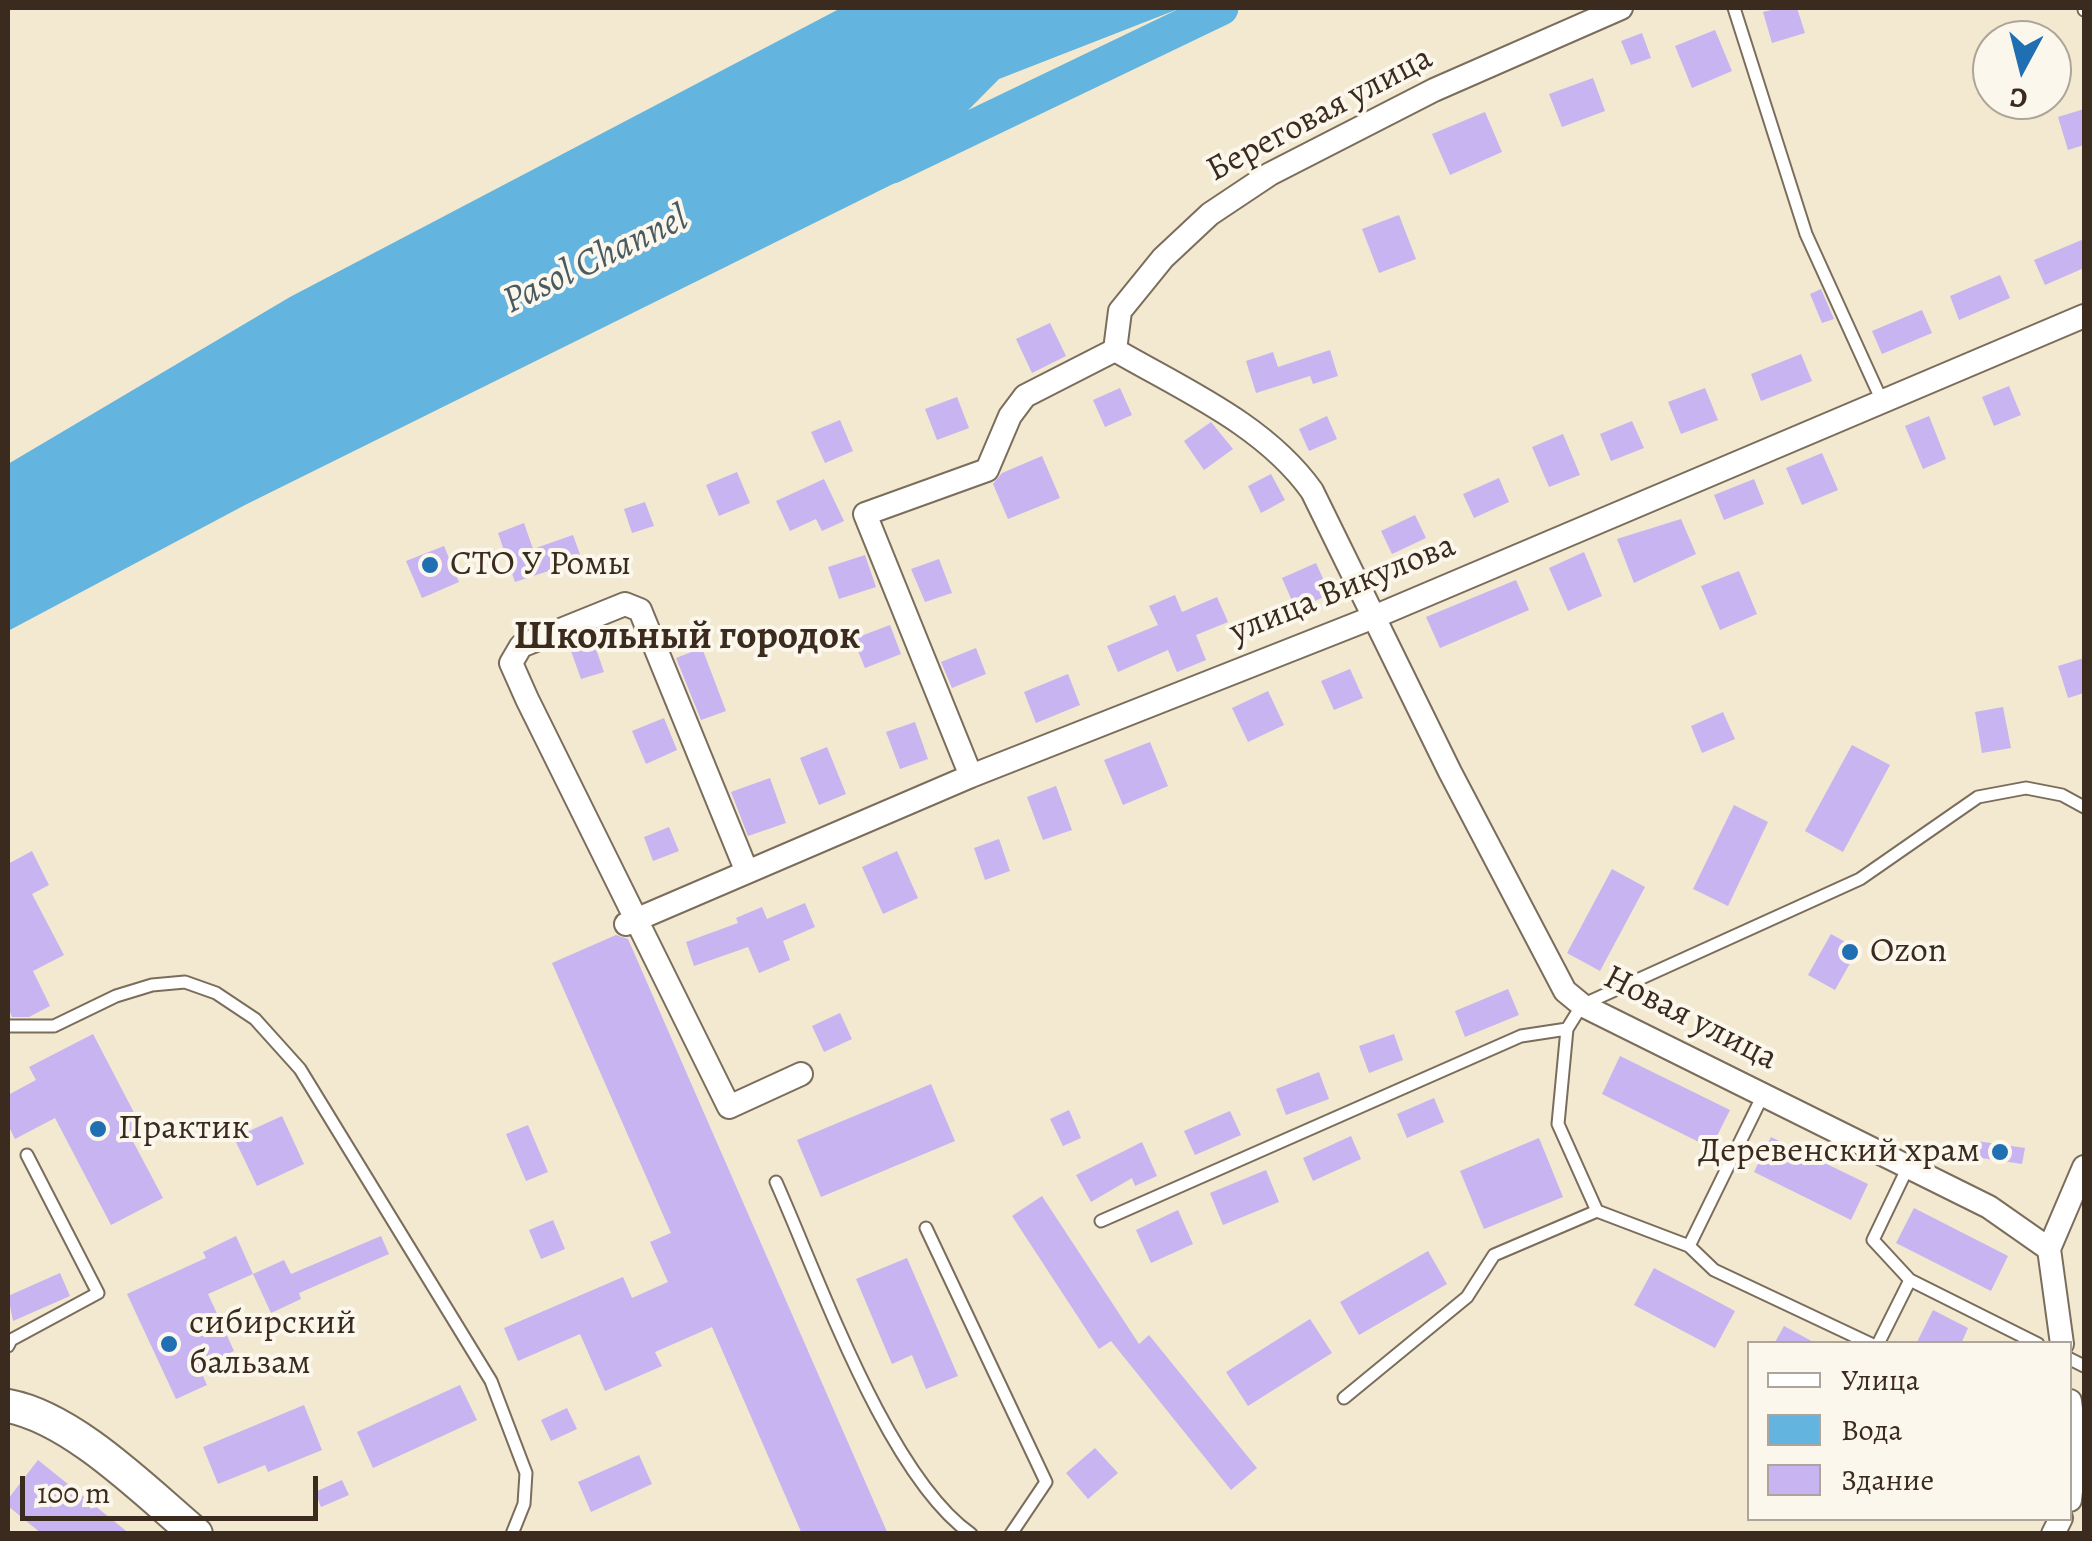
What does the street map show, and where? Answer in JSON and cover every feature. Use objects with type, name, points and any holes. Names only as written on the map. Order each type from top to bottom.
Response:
[{"type":"street","name":"Береговая улица","points":[[1115,350],[1120,311],[1163,258],[1210,214],[1270,174],[1434,90],[1621,8]]},
{"type":"street","name":"улица Викулова","points":[[632,921],[970,776],[1374,617],[2084,316]]},
{"type":"street","name":"Новая улица","points":[[1115,350],[1219,410],[1291,462],[1312,492],[1552,974],[1582,1005],[1989,1207],[2049,1249]]},
{"type":"street","points":[[970,776],[865,514],[987,470],[1010,416],[1025,396],[1115,350]]},
{"type":"street","points":[[747,872],[640,610],[625,604],[521,646],[511,662],[632,921],[729,1107],[801,1074]]},
{"type":"street","points":[[2062,1341],[2049,1249],[2084,1168]]},
{"type":"street","points":[[8,1406],[49,1421],[99,1453],[179,1524]]},
{"type":"street","points":[[2072,1417],[2076,1448],[2072,1483]]},
{"type":"lane","points":[[1734,8],[1806,234],[1882,401]]},
{"type":"lane","points":[[1597,1212],[1558,1124],[1567,1029],[1582,1005],[1860,879],[1978,797],[2026,788],[2062,795],[2084,807]]},
{"type":"lane","points":[[8,1026],[54,1026],[116,996],[152,985],[185,982],[216,992],[255,1018],[300,1069],[491,1381],[526,1474],[524,1504],[512,1534]]},
{"type":"lane","points":[[1101,1221],[1522,1036],[1567,1029]]},
{"type":"lane","points":[[1688,1246],[1762,1095]]},
{"type":"lane","points":[[8,1346],[10,1340],[98,1294],[26,1155]]},
{"type":"lane","points":[[1908,1167],[1873,1240],[1910,1280],[2032,1341]]},
{"type":"lane","points":[[776,1182],[891,1440],[954,1522],[971,1534]]},
{"type":"lane","points":[[1344,1398],[1468,1297],[1494,1255],[1597,1212],[1688,1246],[1714,1270],[1868,1341]]},
{"type":"lane","points":[[926,1228],[1046,1482],[1011,1534]]},
{"type":"lane","points":[[1877,1341],[1910,1280]]},
{"type":"water","points":[[841,8],[1181,8],[999,79],[897,182],[245,505],[8,631],[8,464],[290,297]]},
{"type":"building","points":[[1797,8],[1805,33],[1772,43],[1763,12]]},
{"type":"building","points":[[1715,30],[1732,71],[1692,88],[1675,46]]},
{"type":"building","points":[[1642,33],[1651,58],[1631,65],[1621,41]]},
{"type":"building","points":[[1593,78],[1605,111],[1562,127],[1549,94]]},
{"type":"building","points":[[2084,109],[2084,145],[2068,150],[2059,120],[2072,120],[2072,113]]},
{"type":"building","points":[[1485,112],[1502,152],[1450,175],[1432,134]]},
{"type":"building","points":[[1399,215],[1416,259],[1379,273],[1362,229]]},
{"type":"building","points":[[2084,239],[2084,268],[2045,285],[2034,260]]},
{"type":"building","points":[[2000,275],[2010,298],[1959,320],[1950,296]]},
{"type":"building","points":[[1821,289],[1834,319],[1822,323],[1810,294]]},
{"type":"building","points":[[1922,310],[1932,333],[1882,354],[1872,331]]},
{"type":"building","points":[[1050,323],[1066,356],[1032,373],[1016,339]]},
{"type":"building","points":[[1330,350],[1338,376],[1313,384],[1310,376],[1256,393],[1246,361],[1273,352],[1278,367]]},
{"type":"building","points":[[1801,354],[1812,381],[1761,401],[1751,374]]},
{"type":"building","points":[[2009,386],[2021,415],[1994,426],[1982,397]]},
{"type":"building","points":[[1120,388],[1132,415],[1105,427],[1093,400]]},
{"type":"building","points":[[1705,388],[1718,420],[1681,434],[1668,402]]},
{"type":"building","points":[[957,397],[969,428],[937,440],[925,409]]},
{"type":"building","points":[[1327,416],[1337,439],[1309,451],[1299,429]]},
{"type":"building","points":[[1929,416],[1946,459],[1923,469],[1905,426]]},
{"type":"building","points":[[840,420],[853,451],[825,463],[811,432]]},
{"type":"building","points":[[1632,421],[1644,448],[1611,461],[1600,434]]},
{"type":"building","points":[[1211,422],[1233,449],[1204,470],[1184,441]]},
{"type":"building","points":[[1563,434],[1580,475],[1549,487],[1532,447]]},
{"type":"building","points":[[1822,453],[1838,490],[1802,505],[1786,468]]},
{"type":"building","points":[[1042,456],[1060,498],[1008,519],[993,484],[1002,473]]},
{"type":"building","points":[[737,472],[750,503],[719,516],[706,485]]},
{"type":"building","points":[[1271,474],[1285,500],[1261,513],[1248,486]]},
{"type":"building","points":[[1499,478],[1509,502],[1474,518],[1463,494]]},
{"type":"building","points":[[824,479],[844,521],[822,531],[816,519],[790,531],[776,501]]},
{"type":"building","points":[[1754,479],[1764,504],[1724,520],[1714,495]]},
{"type":"building","points":[[645,502],[654,526],[632,533],[624,509]]},
{"type":"building","points":[[1415,515],[1426,538],[1392,554],[1381,531]]},
{"type":"building","points":[[1681,519],[1696,554],[1634,583],[1617,539]]},
{"type":"building","points":[[524,523],[533,549],[573,535],[582,560],[515,582],[498,533]]},
{"type":"building","points":[[444,546],[459,582],[422,598],[406,561]]},
{"type":"building","points":[[1584,552],[1602,596],[1568,611],[1549,568]]},
{"type":"building","points":[[865,555],[876,587],[839,599],[828,567]]},
{"type":"building","points":[[939,559],[952,593],[925,602],[911,569]]},
{"type":"building","points":[[1316,563],[1330,594],[1296,610],[1282,578]]},
{"type":"building","points":[[1739,571],[1757,614],[1720,630],[1701,586]]},
{"type":"building","points":[[1516,580],[1529,610],[1440,648],[1426,617]]},
{"type":"building","points":[[1175,595],[1182,612],[1217,597],[1228,622],[1196,635],[1206,660],[1177,672],[1168,650],[1118,672],[1107,646],[1158,625],[1149,606]]},
{"type":"building","points":[[890,625],[901,654],[865,668],[853,639]]},
{"type":"building","points":[[594,643],[604,672],[581,679],[571,651]]},
{"type":"building","points":[[702,648],[726,711],[701,720],[676,658]]},
{"type":"building","points":[[976,648],[986,674],[952,688],[941,662]]},
{"type":"building","points":[[2084,658],[2084,693],[2068,698],[2058,666]]},
{"type":"building","points":[[1350,669],[1363,698],[1334,710],[1321,681]]},
{"type":"building","points":[[1068,674],[1080,705],[1036,723],[1024,692]]},
{"type":"building","points":[[1268,691],[1284,725],[1248,742],[1232,708]]},
{"type":"building","points":[[2003,707],[2011,748],[1982,753],[1975,712]]},
{"type":"building","points":[[1723,712],[1735,739],[1702,753],[1691,726]]},
{"type":"building","points":[[664,718],[677,750],[646,764],[632,731]]},
{"type":"building","points":[[915,722],[928,759],[900,769],[886,732]]},
{"type":"building","points":[[1150,742],[1168,786],[1123,805],[1104,760]]},
{"type":"building","points":[[1852,745],[1890,765],[1843,852],[1805,831]]},
{"type":"building","points":[[827,747],[846,794],[819,805],[800,758]]},
{"type":"building","points":[[770,778],[786,823],[748,836],[731,792]]},
{"type":"building","points":[[1056,786],[1072,830],[1043,840],[1027,797]]},
{"type":"building","points":[[1734,805],[1768,822],[1728,906],[1693,889]]},
{"type":"building","points":[[669,827],[679,851],[653,861],[644,837]]},
{"type":"building","points":[[999,839],[1010,871],[985,880],[974,848]]},
{"type":"building","points":[[32,851],[49,885],[32,894],[64,955],[33,971],[50,1006],[29,1017],[12,1017],[8,1007],[8,864]]},
{"type":"building","points":[[897,851],[918,898],[883,914],[862,867]]},
{"type":"building","points":[[1612,869],[1645,887],[1600,971],[1567,953]]},
{"type":"building","points":[[805,903],[815,927],[783,941],[790,960],[759,973],[748,947],[694,966],[686,942],[738,923],[736,918],[762,907],[767,919]]},
{"type":"building","points":[[1831,934],[1858,949],[1835,990],[1808,975]]},
{"type":"building","points":[[616,935],[628,939],[888,1534],[802,1534],[712,1327],[655,1352],[662,1366],[605,1391],[580,1334],[518,1361],[504,1328],[623,1277],[632,1298],[668,1282],[650,1242],[671,1233],[552,963]]},
{"type":"building","points":[[1508,989],[1519,1015],[1465,1037],[1455,1011]]},
{"type":"building","points":[[840,1013],[852,1039],[824,1052],[812,1026]]},
{"type":"building","name":"Практик","points":[[93,1034],[141,1126],[128,1132],[163,1198],[111,1225],[55,1118],[15,1139],[8,1125],[8,1095],[36,1080],[29,1067]]},
{"type":"building","points":[[1394,1034],[1403,1060],[1369,1073],[1359,1046]]},
{"type":"building","points":[[1620,1056],[1730,1110],[1711,1148],[1602,1094]]},
{"type":"building","points":[[1319,1072],[1329,1099],[1286,1115],[1276,1089]]},
{"type":"building","points":[[931,1084],[955,1141],[821,1197],[797,1140]]},
{"type":"building","points":[[1434,1098],[1444,1122],[1407,1138],[1397,1114]]},
{"type":"building","points":[[1069,1110],[1081,1138],[1063,1146],[1050,1119]]},
{"type":"building","points":[[1230,1111],[1241,1135],[1195,1155],[1184,1131]]},
{"type":"building","points":[[282,1116],[304,1164],[257,1186],[234,1138]]},
{"type":"building","points":[[528,1125],[548,1172],[526,1181],[506,1134]]},
{"type":"building","points":[[1351,1136],[1361,1159],[1313,1181],[1303,1158]]},
{"type":"building","points":[[1771,1137],[1868,1184],[1851,1220],[1754,1172]]},
{"type":"building","points":[[1539,1138],[1563,1197],[1484,1229],[1460,1171]]},
{"type":"building","name":"Деревенский храм","points":[[1977,1141],[2025,1148],[2022,1164],[1975,1157]]},
{"type":"building","points":[[1142,1142],[1157,1176],[1135,1186],[1132,1178],[1091,1202],[1076,1175]]},
{"type":"building","points":[[1266,1170],[1279,1202],[1223,1225],[1210,1193]]},
{"type":"building","points":[[1042,1196],[1139,1344],[1149,1335],[1257,1468],[1231,1490],[1111,1341],[1099,1349],[1012,1216]]},
{"type":"building","points":[[1914,1208],[2008,1256],[1991,1291],[1896,1243]]},
{"type":"building","points":[[1178,1210],[1193,1244],[1151,1263],[1136,1230]]},
{"type":"building","points":[[553,1220],[565,1249],[541,1259],[529,1230]]},
{"type":"building","points":[[236,1236],[253,1274],[208,1294],[234,1351],[199,1367],[207,1385],[176,1399],[127,1294],[206,1258],[203,1252]]},
{"type":"building","points":[[381,1236],[389,1254],[299,1293],[301,1299],[271,1313],[253,1274],[284,1260],[291,1274]]},
{"type":"building","points":[[1428,1251],[1447,1284],[1359,1335],[1340,1302]]},
{"type":"building","points":[[907,1258],[958,1376],[926,1389],[912,1355],[892,1364],[856,1279]]},
{"type":"building","points":[[1654,1268],[1735,1311],[1715,1348],[1634,1305]]},
{"type":"building","points":[[60,1273],[70,1296],[13,1321],[8,1296]]},
{"type":"building","points":[[1933,1310],[1968,1328],[1962,1341],[1918,1341]]},
{"type":"building","points":[[1310,1319],[1332,1353],[1248,1406],[1226,1372]]},
{"type":"building","points":[[1784,1326],[1812,1341],[1776,1341]]},
{"type":"building","points":[[460,1385],[477,1420],[373,1468],[357,1432]]},
{"type":"building","points":[[304,1405],[322,1450],[268,1472],[265,1465],[218,1484],[203,1447]]},
{"type":"building","points":[[567,1408],[577,1429],[551,1441],[541,1420]]},
{"type":"building","points":[[1095,1448],[1118,1473],[1088,1499],[1066,1473]]},
{"type":"building","points":[[639,1455],[652,1484],[591,1512],[578,1482]]},
{"type":"building","points":[[38,1460],[130,1534],[42,1534],[8,1506],[8,1499]]},
{"type":"building","points":[[342,1480],[349,1495],[321,1507],[315,1492]]},
{"type":"waterway","name":"Pasol Channel","points":[[892,166],[1221,8]]},
{"type":"place","name":"СТО У Ромы","points":[[430,565]]},
{"type":"place","name":"Ozon","points":[[1850,952]]},
{"type":"place","name":"Практик","points":[[98,1129]]},
{"type":"place","name":"Деревенский храм","points":[[2000,1152]]},
{"type":"place","name":"сибирский бальзам","points":[[169,1344]]},
{"type":"district","name":"Школьный городок","points":[[687,638]]}]
